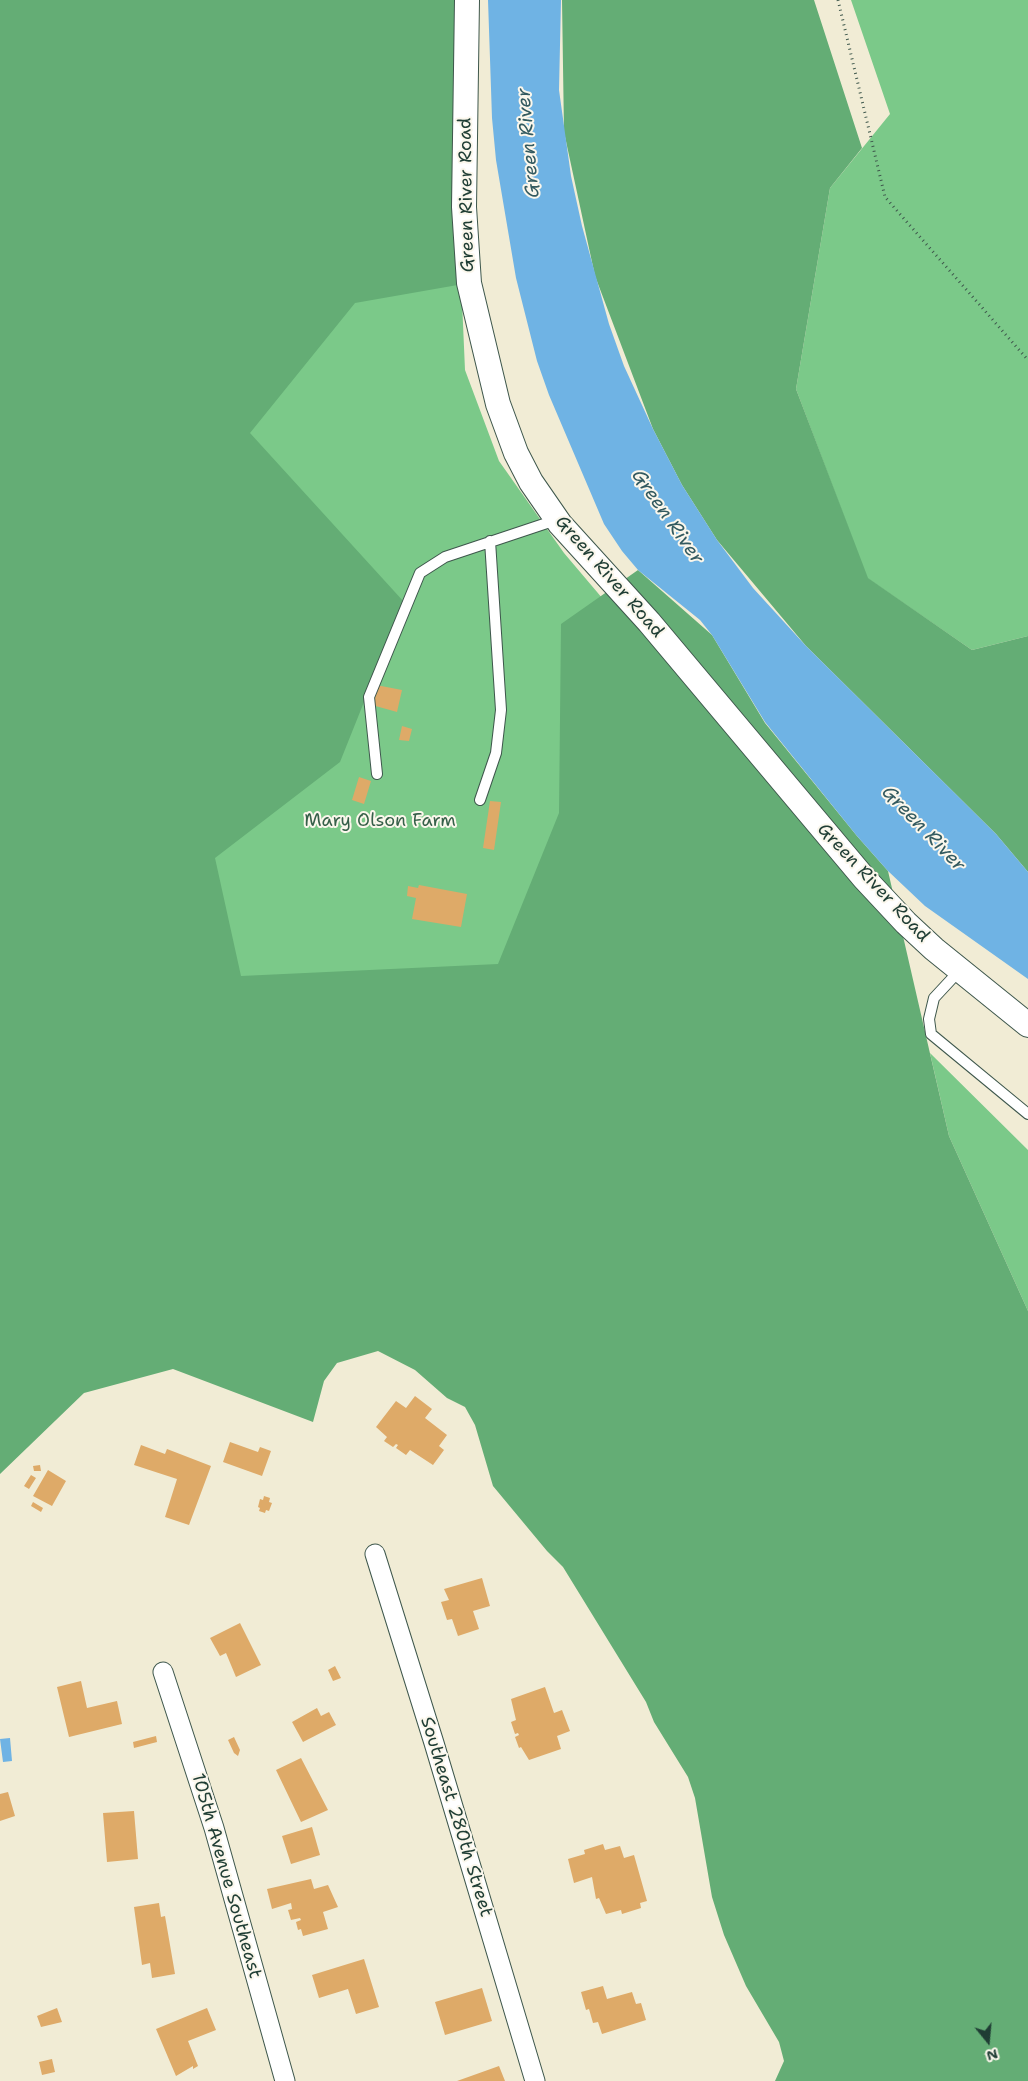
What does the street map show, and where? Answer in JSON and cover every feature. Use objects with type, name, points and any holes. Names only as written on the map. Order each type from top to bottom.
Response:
[{"type":"street","name":"Green River Road","points":[[467,0],[464,206],[469,283],[498,404],[516,453],[531,482],[557,520],[598,568],[649,622],[864,878],[906,922],[960,970],[1028,1025]]},
{"type":"street","name":"Southeast 280th Street","points":[[375,1554],[437,1753],[535,2081]]},
{"type":"street","name":"105th Avenue Southeast","points":[[163,1672],[214,1828],[285,2081]]},
{"type":"lane","points":[[377,774],[369,697],[420,573],[445,556],[557,520]]},
{"type":"lane","points":[[480,800],[496,752],[501,710],[490,542]]},
{"type":"lane","points":[[960,970],[934,998],[929,1019],[931,1034],[1028,1114]]},
{"type":"path","points":[[838,0],[885,197],[1028,360]]},
{"type":"green space","name":"Mary Olson Farm","points":[[0,0],[449,0],[465,370],[499,461],[564,553],[873,918],[177,1213]]},
{"type":"green space","points":[[0,0],[477,0],[469,283],[355,303],[250,433],[404,602],[340,762],[215,858],[241,976],[498,964],[559,813],[561,624],[638,570],[712,635],[765,723],[888,871],[949,1136],[1028,1311],[1028,2081],[775,2081],[784,2061],[779,2042],[746,1986],[724,1935],[712,1897],[695,1798],[688,1777],[654,1722],[646,1702],[563,1567],[547,1551],[493,1486],[475,1425],[465,1407],[447,1398],[415,1370],[378,1351],[337,1363],[324,1381],[313,1422],[173,1369],[84,1393],[0,1474]]},
{"type":"green space","points":[[562,0],[814,0],[862,148],[830,188],[796,389],[868,578],[972,650],[1028,636],[1028,872],[996,834],[806,646],[717,540],[682,485],[653,429],[595,276],[564,132]]},
{"type":"green space","points":[[851,0],[1028,0],[1028,636],[972,650],[867,578],[796,389],[830,188],[890,114]]},
{"type":"green space","points":[[930,1053],[1028,1150],[1028,1311],[949,1136]]},
{"type":"water","name":"Green River","points":[[488,0],[561,0],[559,90],[571,176],[582,226],[609,324],[624,366],[653,429],[682,485],[717,540],[753,588],[806,646],[996,834],[1028,872],[1028,979],[925,906],[888,871],[857,836],[765,722],[712,635],[700,620],[638,570],[622,551],[604,524],[549,395],[537,361],[516,278],[496,160],[492,118]]},
{"type":"water","points":[[10,1738],[12,1761],[3,1762],[0,1739]]},
{"type":"building","points":[[376,685],[402,690],[397,712],[372,705]]},
{"type":"building","points":[[402,726],[412,729],[409,741],[399,740]]},
{"type":"building","points":[[359,777],[371,781],[364,804],[352,800]]},
{"type":"building","points":[[490,801],[501,802],[494,850],[483,848]]},
{"type":"building","points":[[419,885],[467,894],[461,927],[412,919],[416,898],[407,896],[408,886],[418,888]]},
{"type":"building","points":[[415,1396],[432,1409],[425,1418],[447,1435],[439,1446],[444,1450],[433,1465],[410,1450],[406,1455],[396,1448],[398,1445],[396,1444],[393,1447],[384,1441],[387,1437],[376,1427],[396,1401],[406,1408]]},
{"type":"building","points":[[230,1442],[258,1452],[260,1447],[271,1451],[262,1476],[223,1462]]},
{"type":"building","points":[[141,1445],[165,1454],[167,1449],[211,1466],[189,1525],[165,1517],[177,1479],[134,1465]]},
{"type":"building","points":[[40,1465],[41,1471],[34,1471],[33,1466]]},
{"type":"building","points":[[48,1470],[66,1481],[52,1506],[33,1496]]},
{"type":"building","points":[[31,1475],[36,1478],[29,1489],[24,1486]]},
{"type":"building","points":[[264,1496],[270,1498],[269,1502],[272,1503],[269,1511],[266,1510],[265,1513],[259,1511],[260,1508],[258,1507],[260,1499],[263,1500]]},
{"type":"building","points":[[33,1502],[43,1508],[41,1512],[31,1506]]},
{"type":"building","points":[[482,1578],[490,1606],[473,1611],[479,1629],[458,1636],[452,1619],[447,1620],[441,1602],[449,1600],[444,1589]]},
{"type":"building","points":[[240,1623],[261,1665],[236,1677],[226,1653],[220,1656],[210,1638]]},
{"type":"building","points":[[335,1666],[341,1678],[333,1681],[328,1670]]},
{"type":"building","points":[[81,1681],[87,1708],[117,1701],[122,1724],[69,1737],[57,1687]]},
{"type":"building","points":[[545,1687],[554,1713],[562,1710],[570,1731],[557,1736],[561,1749],[529,1760],[521,1747],[519,1748],[515,1737],[519,1735],[518,1733],[515,1734],[511,1722],[516,1720],[511,1699]]},
{"type":"building","points":[[317,1708],[321,1716],[329,1712],[336,1725],[303,1742],[292,1722]]},
{"type":"building","points":[[156,1736],[157,1742],[134,1748],[133,1742]]},
{"type":"building","points":[[234,1737],[240,1750],[238,1756],[234,1753],[228,1740]]},
{"type":"building","points":[[301,1758],[328,1810],[301,1822],[276,1770]]},
{"type":"building","points":[[8,1792],[15,1816],[0,1821],[0,1794]]},
{"type":"building","points":[[134,1811],[138,1859],[107,1862],[103,1813]]},
{"type":"building","points":[[312,1827],[320,1855],[291,1864],[282,1836]]},
{"type":"building","points":[[603,1844],[605,1850],[620,1846],[624,1858],[634,1855],[647,1901],[640,1903],[641,1908],[622,1914],[621,1910],[606,1914],[599,1898],[596,1899],[592,1877],[574,1883],[568,1859],[585,1854],[584,1850]]},
{"type":"building","points":[[311,1879],[314,1889],[328,1885],[338,1907],[323,1912],[328,1929],[303,1936],[301,1929],[298,1930],[296,1922],[301,1920],[300,1918],[291,1920],[288,1910],[292,1909],[291,1903],[272,1909],[267,1889]]},
{"type":"building","points":[[159,1903],[161,1917],[165,1916],[175,1974],[152,1978],[150,1963],[142,1965],[134,1907]]},
{"type":"building","points":[[364,1959],[379,2007],[356,2014],[348,1989],[319,1998],[312,1975]]},
{"type":"building","points":[[603,1986],[607,1999],[632,1992],[636,2004],[641,2003],[646,2020],[602,2034],[598,2022],[593,2023],[589,2009],[586,2010],[581,1992]]},
{"type":"building","points":[[482,1988],[492,2021],[445,2035],[435,2002]]},
{"type":"building","points":[[57,2008],[62,2022],[41,2027],[37,2016]]},
{"type":"building","points":[[207,2008],[216,2030],[188,2041],[198,2066],[193,2069],[193,2066],[176,2076],[156,2029]]},
{"type":"building","points":[[52,2059],[55,2072],[42,2075],[39,2062]]},
{"type":"building","points":[[499,2066],[505,2081],[457,2081]]}]
